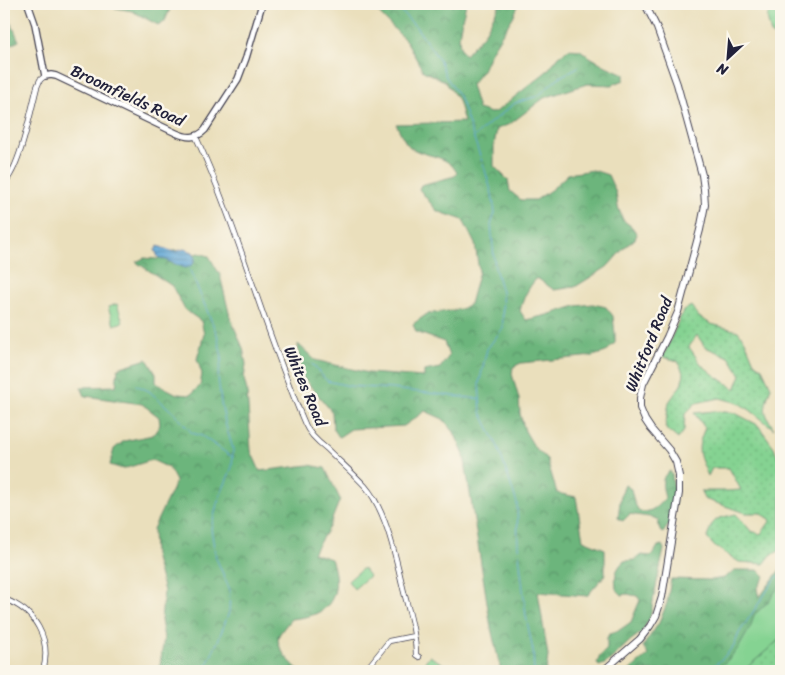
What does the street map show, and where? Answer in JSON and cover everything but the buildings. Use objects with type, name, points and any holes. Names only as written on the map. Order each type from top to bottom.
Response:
[{"type":"main road","name":"Whitford Road","points":[[603,671],[640,639],[656,616],[662,598],[679,492],[679,476],[672,454],[651,429],[643,416],[640,408],[640,398],[643,384],[678,312],[705,205],[702,175],[679,89],[657,28],[645,4]]},
{"type":"street","points":[[28,4],[35,24],[45,76]]},
{"type":"street","name":"Broomfields Road","points":[[4,183],[14,169],[36,87],[45,76],[56,76],[181,136],[196,137],[205,130],[238,79],[262,4]]},
{"type":"street","name":"Whites Road","points":[[196,137],[212,172],[282,366],[307,429],[316,440],[364,485],[378,507],[396,561],[414,636],[416,655],[419,657]]},
{"type":"street","points":[[4,598],[21,606],[33,618],[42,633],[46,663],[43,671]]},
{"type":"street","points":[[365,671],[389,641],[414,636]]},
{"type":"green space","points":[[99,4],[172,4],[165,21],[158,25],[132,11]]},
{"type":"green space","points":[[370,4],[466,4],[459,38],[461,50],[465,55],[484,34],[500,4],[519,4],[492,50],[483,70],[471,85],[478,109],[491,113],[497,111],[547,71],[559,56],[569,49],[580,50],[606,66],[624,74],[624,80],[612,85],[587,84],[544,98],[510,124],[497,129],[494,145],[494,166],[508,180],[510,191],[521,200],[536,200],[552,189],[568,174],[593,170],[608,175],[616,193],[618,207],[623,220],[637,234],[635,239],[607,267],[575,287],[554,290],[537,278],[526,293],[520,311],[526,320],[576,306],[593,304],[606,307],[613,316],[615,334],[615,343],[606,352],[593,356],[521,363],[513,367],[512,374],[525,431],[535,448],[547,459],[557,493],[576,497],[583,540],[605,549],[605,575],[587,596],[538,592],[548,656],[546,671],[501,671],[491,628],[464,455],[454,432],[443,419],[425,411],[404,426],[351,429],[339,437],[333,428],[332,412],[301,375],[298,344],[315,360],[368,373],[424,377],[424,371],[440,368],[449,356],[444,342],[416,332],[413,324],[427,314],[461,309],[470,304],[479,271],[475,244],[463,220],[437,211],[419,189],[421,185],[455,176],[457,173],[448,162],[410,147],[396,124],[464,122],[458,100],[445,81],[423,71],[407,42]]},
{"type":"green space","points":[[773,4],[781,4],[781,39],[771,35],[767,17]]},
{"type":"green space","points":[[4,6],[19,41],[4,48]]},
{"type":"green space","points":[[175,250],[191,255],[199,253],[209,256],[220,275],[230,317],[243,348],[246,364],[244,379],[247,391],[251,451],[260,471],[309,465],[325,468],[340,499],[329,527],[313,553],[331,559],[336,583],[332,598],[323,610],[306,617],[291,619],[279,635],[278,640],[281,650],[300,671],[159,671],[164,638],[161,620],[164,591],[154,555],[153,529],[176,481],[169,468],[152,460],[123,469],[110,465],[114,449],[124,441],[153,435],[160,425],[159,417],[142,404],[85,396],[81,387],[116,386],[118,368],[147,359],[156,374],[156,383],[177,394],[190,395],[200,386],[202,374],[197,359],[204,334],[201,321],[185,310],[172,286],[136,262],[144,258],[157,259]]},
{"type":"green space","points":[[117,304],[123,322],[114,325],[108,307]]},
{"type":"green space","points":[[691,306],[699,317],[711,324],[738,331],[745,341],[754,362],[762,368],[771,387],[765,409],[774,429],[738,403],[720,398],[696,403],[685,414],[684,431],[678,439],[665,428],[669,402],[681,385],[684,375],[678,361],[663,357],[683,311]],"holes":[[[697,335],[705,347],[729,357],[741,375],[735,389],[701,364],[689,347]]]},
{"type":"green space","points":[[714,411],[735,413],[758,425],[774,447],[781,466],[781,550],[771,555],[764,564],[739,562],[714,546],[707,538],[714,522],[724,517],[736,514],[751,531],[761,534],[771,520],[761,513],[746,513],[704,499],[701,491],[741,490],[729,468],[712,468],[708,476],[700,457],[699,447],[705,428],[694,413]]},
{"type":"green space","points":[[670,471],[675,503],[671,521],[663,533],[660,531],[658,520],[655,519],[630,514],[623,521],[618,518],[621,494],[625,485],[631,489],[634,502],[639,511],[647,512],[656,507],[665,498],[663,480],[664,476]]},
{"type":"green space","points":[[662,545],[664,549],[650,618],[641,633],[609,661],[599,666],[597,663],[600,656],[607,649],[609,634],[618,631],[631,622],[640,600],[637,596],[622,595],[616,589],[615,577],[618,568],[624,561],[634,560],[641,555],[650,556],[658,546]]},
{"type":"green space","points":[[363,568],[369,576],[354,589],[348,581]]},
{"type":"green space","points":[[781,568],[781,632],[726,671],[629,671],[648,655],[643,646],[659,623],[667,603],[671,579],[712,580],[724,578],[736,570],[758,570],[765,576],[757,589],[759,598]]},
{"type":"green space","points":[[781,584],[781,638],[743,671],[715,671],[738,649],[751,626],[754,615],[767,603]]},
{"type":"green space","points":[[781,638],[781,671],[743,671]]},
{"type":"green space","points":[[429,656],[456,671],[433,671],[423,665]]},
{"type":"water","points":[[158,246],[174,252],[184,249],[193,252],[194,262],[191,266],[185,268],[158,257],[155,250]]},
{"type":"waterway","points":[[394,4],[416,27],[440,61],[446,77],[459,96],[492,194],[495,213],[491,225],[495,268],[502,292],[503,328],[487,349],[479,384],[481,412],[498,447],[517,503],[518,546],[526,616],[533,651],[534,671]]},
{"type":"waterway","points":[[474,137],[515,103],[538,96],[558,78],[578,67]]},
{"type":"waterway","points":[[189,268],[217,334],[222,357],[218,377],[221,403],[233,449],[232,467],[217,504],[211,529],[216,558],[230,590],[229,612],[204,671]]},
{"type":"waterway","points":[[312,364],[327,381],[350,386],[480,399]]},
{"type":"waterway","points":[[136,385],[149,391],[175,414],[192,433],[202,436],[232,457]]},
{"type":"waterway","points":[[707,671],[734,646],[739,633],[774,580],[781,574]]}]
